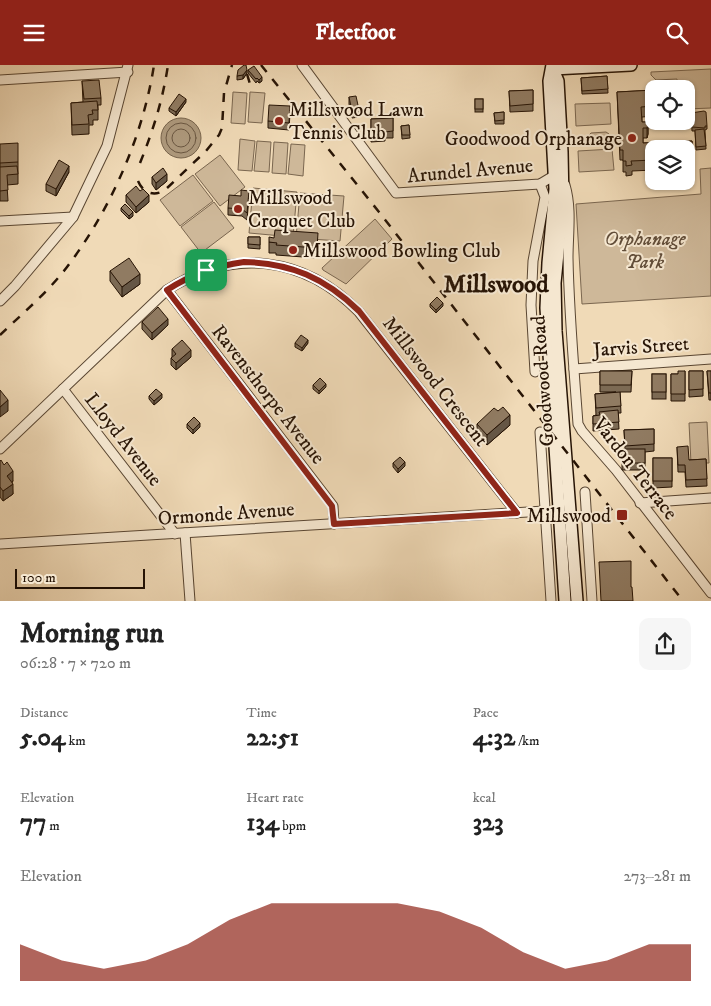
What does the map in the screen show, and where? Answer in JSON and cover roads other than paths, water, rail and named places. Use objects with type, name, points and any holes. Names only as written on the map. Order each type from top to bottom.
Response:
[{"type":"main road","points":[[552,67],[581,68],[631,65]]},
{"type":"main road","name":"Goodwood Road","points":[[552,67],[558,81],[559,177],[548,263],[546,308],[565,601]]},
{"type":"main road","name":"Goodwood Road","points":[[552,67],[549,81],[562,202],[555,283],[556,331],[577,601]]},
{"type":"main road","points":[[558,81],[581,68]]},
{"type":"street","name":"Arundel Avenue","points":[[302,65],[396,193],[540,184],[559,177]]},
{"type":"street","points":[[0,80],[128,69],[107,146],[73,217],[16,286],[0,301]]},
{"type":"street","name":"Vardon Terrace","points":[[559,177],[569,199],[568,259],[578,424],[711,593]]},
{"type":"street","points":[[535,372],[532,305],[533,261],[544,197],[540,184]]},
{"type":"street","points":[[0,221],[73,217]]},
{"type":"street","points":[[558,252],[564,252],[568,259]]},
{"type":"street","name":"Millswood Crescent","points":[[0,449],[167,290],[191,276],[227,264],[244,262],[272,264],[288,267],[326,284],[339,292],[359,311],[517,513]]},
{"type":"street","name":"Ravensthorpe Avenue","points":[[167,290],[332,506],[334,524]]},
{"type":"street","name":"Jarvis Street","points":[[574,369],[711,359]]},
{"type":"street","name":"Lloyd Avenue","points":[[63,389],[175,534]]},
{"type":"street","points":[[540,432],[551,601]]},
{"type":"street","points":[[584,492],[592,601]]},
{"type":"street","points":[[640,503],[711,498]]},
{"type":"street","name":"Ormonde Avenue","points":[[0,545],[544,511]]},
{"type":"street","points":[[185,533],[190,601]]},
{"type":"water","points":[[181,118],[192,121],[198,127],[201,138],[198,149],[192,155],[181,158],[170,155],[164,149],[161,138],[164,127],[170,121]]},
{"type":"railway","points":[[0,335],[60,276],[98,221],[123,171],[133,145],[149,92],[154,65]]},
{"type":"railway","points":[[140,163],[157,115],[168,65]]},
{"type":"railway","points":[[138,181],[149,193],[165,190],[206,151],[219,135],[222,128],[224,93],[232,65]]},
{"type":"railway","points":[[261,65],[379,212],[683,601]]},
{"type":"railway","points":[[247,74],[250,84]]},
{"type":"place","name":"Millswood Lawn Tennis Club","points":[[279,121]]},
{"type":"place","name":"Goodwood Orphanage","points":[[632,138]]},
{"type":"place","name":"Millswood Croquet Club","points":[[238,209]]},
{"type":"place","name":"Millswood Bowling Club","points":[[293,250]]},
{"type":"place","name":"Millswood","points":[[622,515]]},
{"type":"district","name":"Millswood","points":[[496,283]]},
{"type":"park label","name":"Orphanage Park","points":[[645,250]]}]
